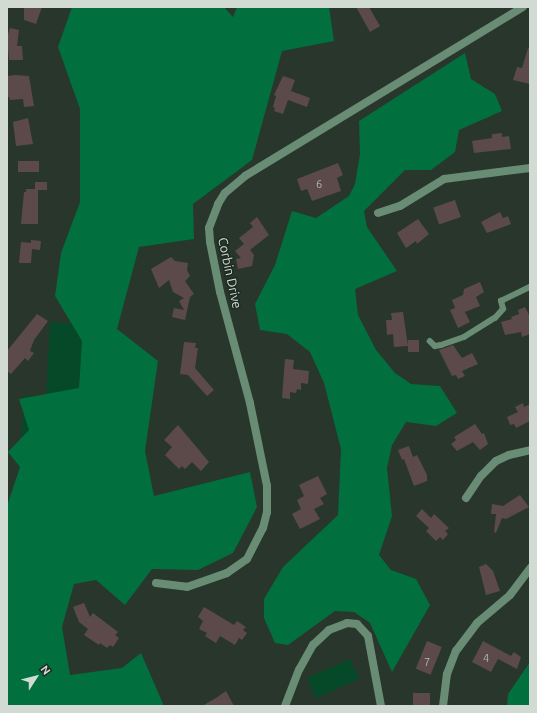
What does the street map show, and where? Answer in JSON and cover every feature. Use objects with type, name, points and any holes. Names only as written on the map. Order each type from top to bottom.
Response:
[{"type":"street","name":"Corbin Drive","points":[[156,583],[188,587],[212,580],[231,570],[247,559],[256,544],[267,512],[266,486],[250,403],[220,292],[210,242],[209,228],[218,204],[230,188],[245,176],[523,7]]},
{"type":"street","points":[[378,213],[400,206],[444,179],[530,168]]},
{"type":"street","points":[[466,498],[481,476],[496,461],[508,455],[530,450]]},
{"type":"street","points":[[444,706],[447,674],[456,651],[477,623],[510,595],[530,568]]},
{"type":"street","points":[[285,706],[299,670],[313,645],[330,630],[347,623],[358,624],[368,636],[381,706]]},
{"type":"lane","points":[[430,341],[435,346],[464,337],[495,318],[503,309],[501,301],[530,287]]},
{"type":"green space","points":[[72,7],[224,7],[233,17],[237,7],[329,7],[334,41],[282,51],[252,160],[193,204],[194,239],[139,247],[117,329],[158,361],[145,451],[154,496],[250,472],[257,507],[233,553],[198,570],[152,569],[125,605],[96,580],[74,584],[62,627],[70,675],[122,668],[141,653],[164,706],[7,706],[7,506],[20,467],[8,452],[29,430],[19,399],[79,388],[82,341],[55,296],[61,253],[80,202],[80,109],[58,47]]},
{"type":"green space","points":[[465,53],[471,79],[495,94],[502,111],[459,130],[455,152],[431,170],[405,170],[364,211],[367,227],[397,271],[355,289],[358,315],[376,350],[395,373],[411,384],[440,386],[457,413],[436,426],[406,422],[392,445],[387,468],[392,516],[379,555],[391,570],[416,579],[430,605],[392,672],[370,623],[354,612],[335,611],[288,645],[275,643],[264,618],[264,599],[283,567],[338,515],[341,449],[324,383],[310,352],[287,334],[260,330],[255,304],[275,265],[292,211],[316,218],[349,196],[355,184],[360,154],[359,121]]},
{"type":"green space","points":[[50,322],[111,326],[45,506],[7,521],[19,469],[24,396],[46,397]]},
{"type":"green space","points":[[350,659],[359,679],[316,698],[307,678]]},
{"type":"green space","points":[[530,662],[530,706],[507,706],[508,694]]},
{"type":"building","points":[[24,7],[42,7],[36,24],[24,20]]},
{"type":"building","points":[[356,7],[369,7],[380,26],[370,32]]},
{"type":"building","points":[[10,28],[19,30],[17,46],[22,46],[23,60],[9,60],[7,37]]},
{"type":"building","points":[[528,48],[530,48],[530,84],[513,80],[517,67],[522,68]]},
{"type":"building","points":[[8,76],[29,76],[34,106],[24,107],[23,99],[10,100],[9,97],[7,97]]},
{"type":"building","points":[[283,76],[295,80],[291,91],[310,98],[307,107],[288,100],[283,114],[274,111],[275,108],[273,107],[276,96],[274,95]]},
{"type":"building","points":[[28,118],[33,144],[16,146],[13,122]]},
{"type":"building","points":[[502,133],[502,137],[509,136],[511,149],[474,153],[472,141],[492,138],[492,134]]},
{"type":"building","points":[[18,161],[39,161],[39,172],[18,172]]},
{"type":"building","points":[[338,163],[343,175],[337,178],[341,191],[312,201],[307,189],[301,191],[297,179]]},
{"type":"building","points":[[35,182],[47,182],[47,190],[38,190],[38,224],[21,224],[24,192],[26,192],[26,189],[35,189]]},
{"type":"building","points":[[455,200],[461,217],[439,225],[433,207]]},
{"type":"building","points":[[500,212],[503,218],[508,216],[511,224],[487,233],[481,222]]},
{"type":"building","points":[[257,217],[269,235],[250,250],[254,255],[252,266],[238,269],[236,259],[241,258],[235,251],[244,244],[239,238],[253,227],[250,223]]},
{"type":"building","points":[[418,219],[429,234],[417,244],[416,241],[406,248],[397,233]]},
{"type":"building","points":[[31,240],[41,241],[40,250],[32,249],[31,263],[19,263],[21,242],[31,243]]},
{"type":"building","points":[[171,257],[175,261],[188,263],[187,270],[190,276],[185,281],[194,294],[190,297],[185,320],[172,317],[174,308],[184,310],[179,301],[184,298],[173,292],[169,280],[159,288],[151,269]]},
{"type":"building","points":[[480,282],[484,292],[476,297],[480,306],[465,312],[470,322],[458,328],[450,310],[455,308],[452,300],[463,295],[464,289]]},
{"type":"building","points":[[525,307],[530,317],[530,334],[522,337],[521,332],[505,335],[501,322],[512,319],[511,317],[519,314],[518,310]]},
{"type":"building","points":[[403,312],[408,346],[394,347],[393,334],[387,335],[386,320],[392,320],[391,313]]},
{"type":"building","points":[[37,314],[48,321],[34,340],[30,351],[34,353],[28,361],[25,358],[11,374],[7,371],[7,351]]},
{"type":"building","points":[[408,340],[419,340],[419,352],[408,352]]},
{"type":"building","points":[[184,342],[196,343],[195,348],[198,348],[195,368],[214,390],[207,396],[188,375],[180,374]]},
{"type":"building","points":[[453,345],[462,358],[472,353],[478,364],[462,371],[465,376],[458,379],[456,375],[452,376],[439,350]]},
{"type":"building","points":[[285,359],[294,360],[293,369],[309,371],[308,384],[301,383],[301,390],[297,389],[296,393],[290,392],[290,399],[282,398]]},
{"type":"building","points":[[523,403],[524,407],[530,404],[530,421],[516,428],[514,424],[510,425],[507,417],[518,412],[515,407]]},
{"type":"building","points":[[475,424],[482,434],[484,433],[488,444],[480,450],[473,442],[457,451],[451,444],[456,440],[454,437]]},
{"type":"building","points":[[178,425],[209,462],[201,471],[192,462],[185,469],[182,466],[179,469],[165,455],[172,447],[164,440]]},
{"type":"building","points":[[409,446],[413,457],[417,455],[427,475],[427,481],[414,486],[404,459],[402,460],[398,450]]},
{"type":"building","points":[[318,476],[327,494],[320,498],[324,504],[314,509],[320,519],[300,529],[292,514],[301,509],[297,500],[304,496],[299,485]]},
{"type":"building","points":[[520,495],[529,507],[506,519],[502,518],[496,533],[494,532],[496,514],[491,514],[492,504],[503,506]]},
{"type":"building","points":[[422,509],[431,518],[434,514],[449,528],[445,531],[448,534],[443,540],[440,537],[436,541],[426,531],[429,528],[416,516]]},
{"type":"building","points":[[486,564],[493,571],[500,591],[486,595],[479,567]]},
{"type":"building","points":[[84,603],[90,617],[93,613],[118,632],[115,635],[119,638],[113,647],[110,645],[107,648],[100,643],[99,645],[84,635],[88,629],[79,622],[73,607]]},
{"type":"building","points":[[204,607],[234,625],[237,621],[246,627],[243,630],[247,633],[242,640],[239,638],[235,645],[220,636],[216,643],[205,636],[207,633],[199,629],[203,621],[198,617]]},
{"type":"building","points":[[427,641],[442,647],[431,675],[416,669]]},
{"type":"building","points":[[483,641],[511,656],[514,652],[521,657],[517,669],[498,659],[491,672],[472,662]]},
{"type":"building","points":[[226,691],[234,706],[202,706],[216,698]]},
{"type":"building","points":[[413,693],[430,693],[430,706],[413,706]]}]
